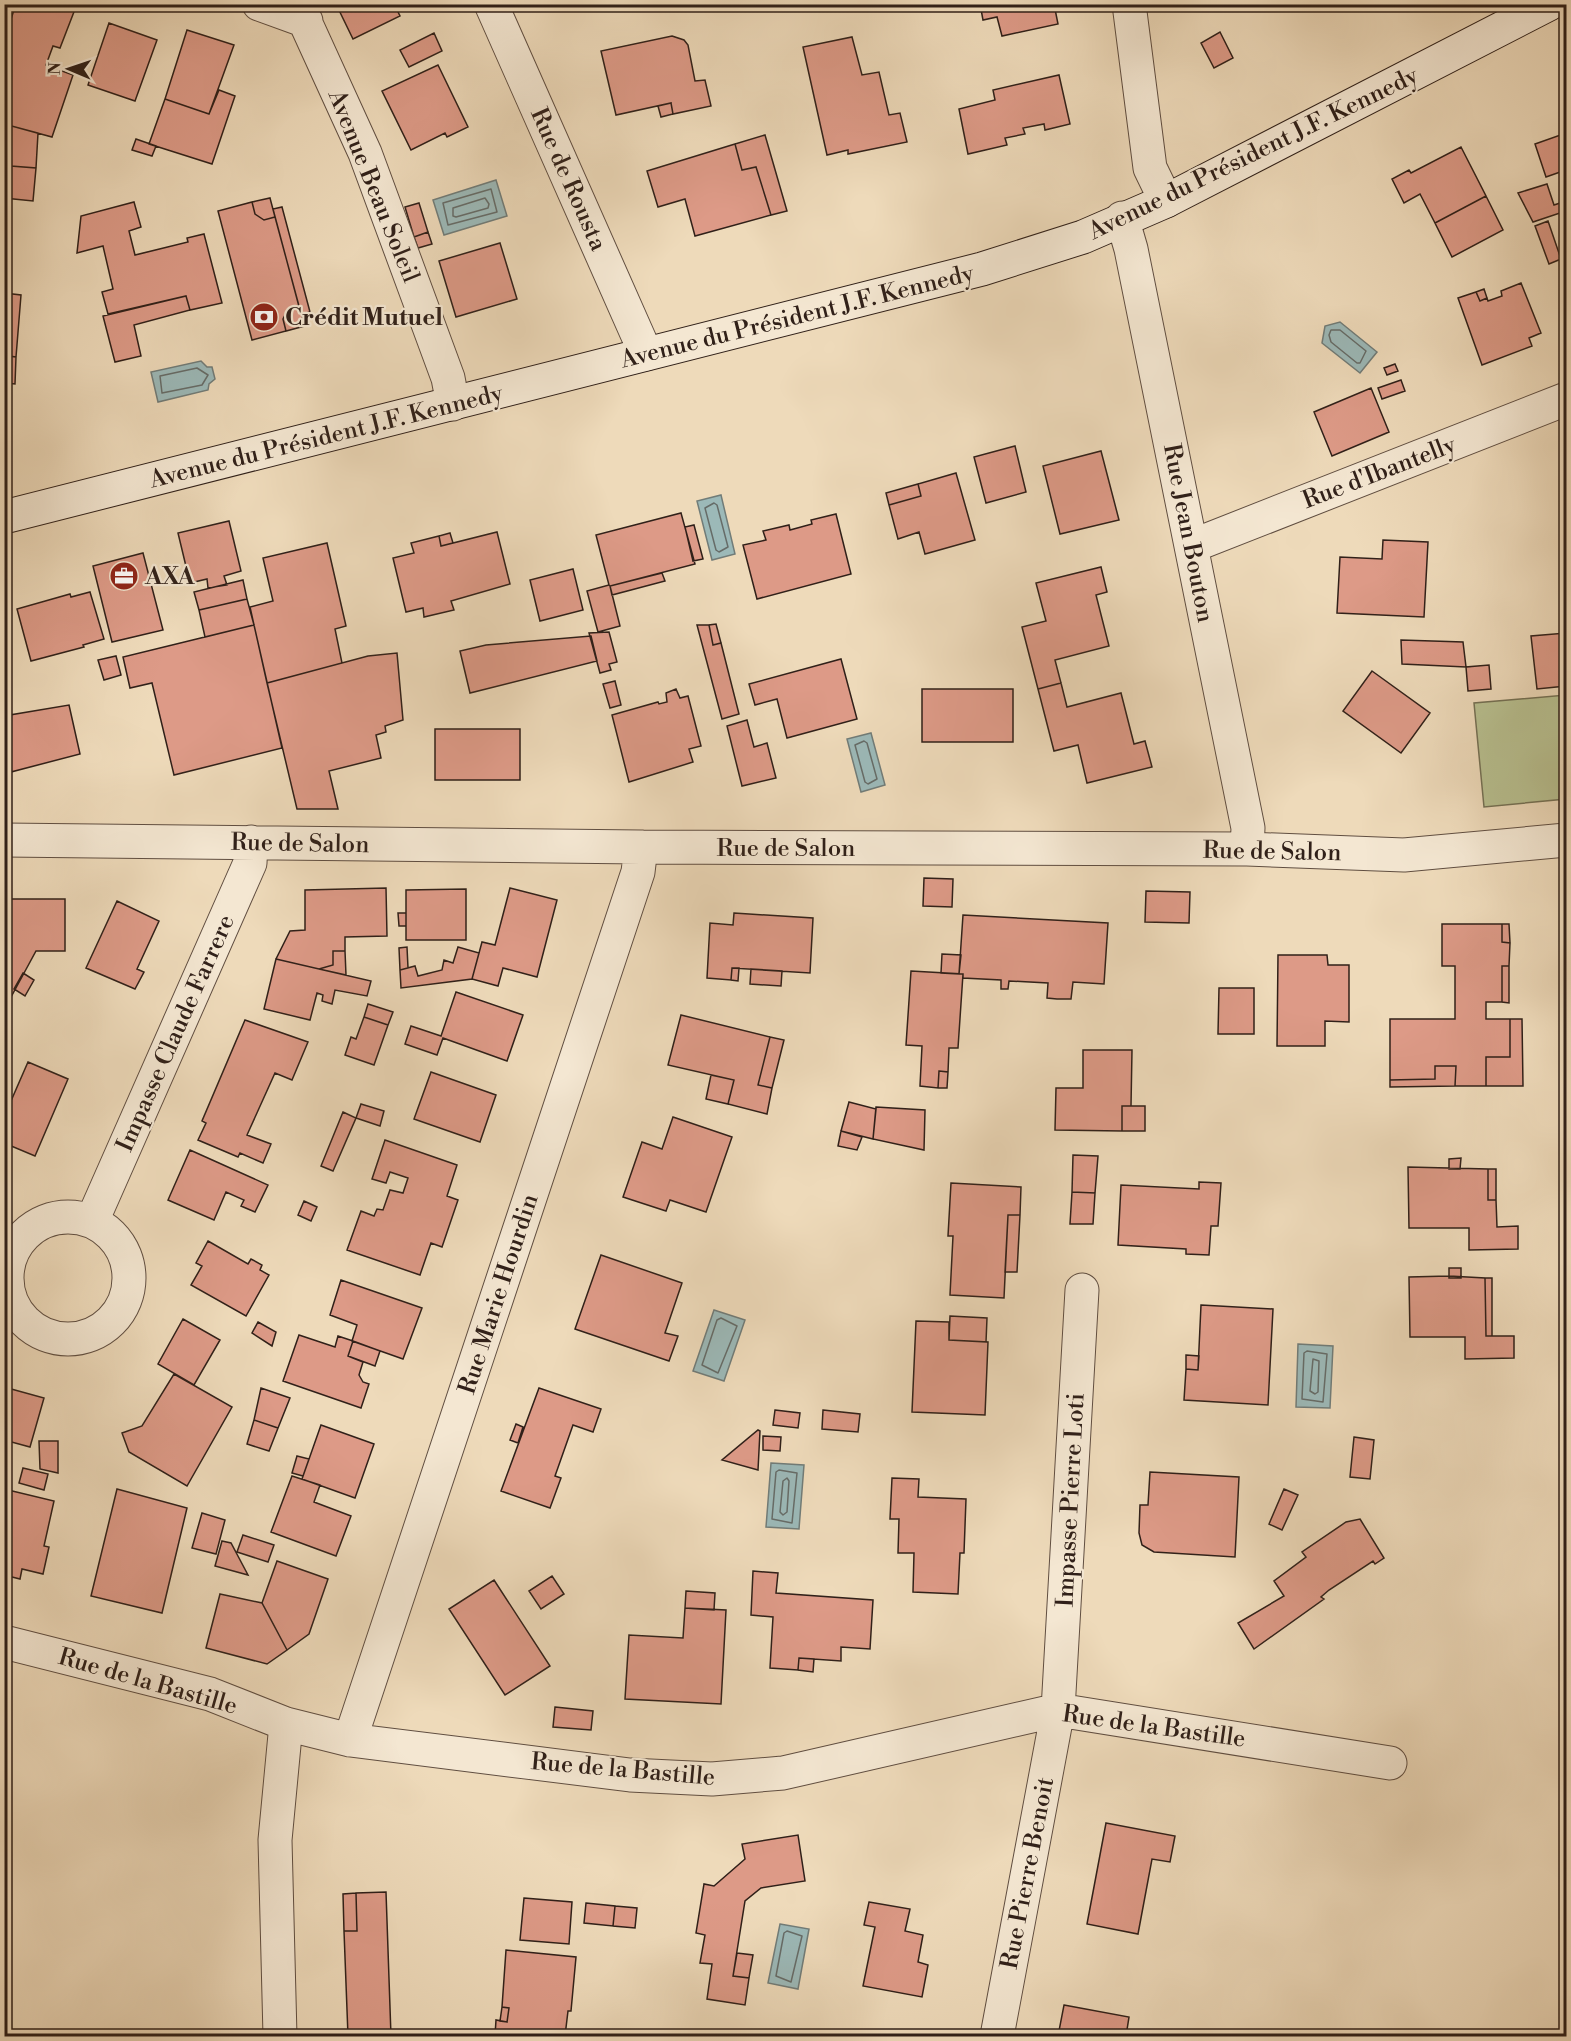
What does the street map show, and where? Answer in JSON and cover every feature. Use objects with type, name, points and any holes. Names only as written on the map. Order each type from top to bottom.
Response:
[{"type":"street","points":[[259,4],[302,13]]},
{"type":"street","name":"Rue de Rousta","points":[[491,4],[646,354]]},
{"type":"street","points":[[1129,4],[1150,168],[1166,201]]},
{"type":"street","name":"Avenue du Président J.F. Kennedy","points":[[4,517],[982,269],[1083,237],[1122,218],[1166,201],[1549,4]]},
{"type":"street","name":"Avenue Beau Soleil","points":[[302,13],[365,153],[448,378],[453,404]]},
{"type":"street","name":"Rue Jean Bouton","points":[[1122,218],[1131,249],[1248,828],[1247,849]]},
{"type":"street","name":"Rue d'Ibantelly","points":[[1192,546],[1566,399]]},
{"type":"street","name":"Rue de Salon","points":[[4,840],[641,847],[1247,849],[1404,855],[1566,840]]},
{"type":"street","name":"Impasse Claude Farrere","points":[[92,1221],[250,863],[251,842]]},
{"type":"street","name":"Rue Marie Hourdin","points":[[350,1740],[639,872],[641,847]]},
{"type":"street","name":"Impasse Pierre Loti","points":[[1058,1710],[1082,1290]]},
{"type":"street","name":"Rue de la Bastille","points":[[4,1642],[210,1694],[286,1724],[350,1740],[630,1774],[712,1779],[783,1773],[1058,1710],[1390,1763]]},
{"type":"street","name":"Rue Pierre Benoit","points":[[997,2037],[1058,1710]]},
{"type":"street","points":[[280,2037],[275,1840],[286,1724]]},
{"type":"green space","points":[[1566,695],[1566,799],[1484,807],[1474,703]]},
{"type":"water","points":[[496,180],[507,216],[444,235],[433,200]]},
{"type":"water","points":[[1340,322],[1377,352],[1360,373],[1322,343],[1325,326]]},
{"type":"water","points":[[201,361],[207,367],[212,367],[215,379],[209,384],[208,390],[158,402],[151,372]]},
{"type":"water","points":[[721,495],[735,554],[712,560],[697,501]]},
{"type":"water","points":[[871,733],[885,785],[861,792],[847,739]]},
{"type":"water","points":[[714,1310],[745,1320],[724,1381],[693,1371]]},
{"type":"water","points":[[1298,1344],[1333,1346],[1330,1408],[1296,1407]]},
{"type":"water","points":[[771,1463],[804,1465],[799,1529],[766,1527]]},
{"type":"water","points":[[780,1924],[809,1929],[798,1989],[768,1983]]},
{"type":"building","points":[[16,4],[77,4],[60,48],[53,46],[46,65],[73,75],[52,137],[4,124],[4,40]]},
{"type":"building","points":[[336,4],[394,4],[400,16],[353,39]]},
{"type":"building","points":[[980,4],[1054,4],[1058,24],[1002,36],[997,17],[983,20]]},
{"type":"building","points":[[109,23],[157,40],[135,101],[88,85]]},
{"type":"building","points":[[187,30],[234,45],[209,114],[165,99]]},
{"type":"building","points":[[1220,32],[1233,58],[1214,68],[1201,43]]},
{"type":"building","points":[[434,33],[442,51],[409,67],[400,50]]},
{"type":"building","points":[[672,36],[684,40],[688,45],[695,81],[705,80],[711,106],[673,114],[671,103],[616,115],[601,51]]},
{"type":"building","points":[[852,37],[862,75],[879,72],[889,115],[900,113],[907,142],[848,154],[848,150],[827,155],[803,47]]},
{"type":"building","points":[[438,65],[468,127],[447,137],[445,133],[411,150],[382,91]]},
{"type":"building","points":[[1059,75],[1070,124],[1045,130],[1044,124],[1023,128],[1025,134],[1005,138],[1007,145],[968,154],[959,109],[995,100],[993,90]]},
{"type":"building","points":[[219,90],[235,96],[212,164],[149,144],[165,99],[209,114]]},
{"type":"building","points":[[671,103],[673,114],[661,117],[658,106]]},
{"type":"building","points":[[4,124],[38,133],[36,168],[11,166],[11,161],[4,161]]},
{"type":"building","points":[[1566,133],[1566,182],[1563,171],[1546,177],[1535,144]]},
{"type":"building","points":[[765,135],[787,211],[771,215],[756,167],[742,170],[735,144]]},
{"type":"building","points":[[136,139],[156,146],[152,156],[132,150]]},
{"type":"building","points":[[735,144],[742,170],[756,167],[771,215],[695,236],[685,199],[658,207],[647,171]]},
{"type":"building","points":[[1461,147],[1486,196],[1435,223],[1420,194],[1404,203],[1392,179],[1409,170],[1411,173]]},
{"type":"building","points":[[4,161],[11,161],[11,166],[36,168],[33,201],[4,198]]},
{"type":"building","points":[[1547,184],[1554,205],[1566,201],[1566,211],[1533,222],[1518,193]]},
{"type":"building","points":[[1486,196],[1503,230],[1452,257],[1435,223]]},
{"type":"building","points":[[270,198],[275,217],[264,220],[255,214],[252,202]]},
{"type":"building","points":[[134,202],[141,227],[129,231],[135,255],[188,242],[187,238],[204,234],[222,303],[190,310],[186,296],[108,314],[102,292],[113,289],[103,246],[77,253],[81,216]]},
{"type":"building","points":[[252,202],[255,214],[264,220],[275,217],[299,306],[288,309],[283,319],[286,331],[252,340],[218,211]]},
{"type":"building","points":[[419,203],[428,232],[414,237],[405,207]]},
{"type":"building","points":[[282,207],[310,312],[301,314],[273,209]]},
{"type":"building","points":[[1548,221],[1561,259],[1549,264],[1535,226]]},
{"type":"building","points":[[428,232],[432,244],[418,248],[414,237]]},
{"type":"building","points":[[500,243],[517,299],[456,317],[439,261]]},
{"type":"building","points":[[1521,283],[1541,333],[1529,338],[1532,346],[1482,365],[1458,298],[1476,292],[1480,301],[1487,298],[1488,301],[1502,296],[1501,291]]},
{"type":"building","points":[[1484,289],[1487,298],[1480,301],[1476,292]]},
{"type":"building","points":[[4,293],[21,295],[16,357],[8,356],[6,383]]},
{"type":"building","points":[[186,296],[190,310],[134,325],[141,356],[115,362],[103,316]]},
{"type":"building","points":[[299,306],[305,326],[286,331],[283,319],[288,309]]},
{"type":"building","points":[[8,356],[16,357],[15,384],[6,383]]},
{"type":"building","points":[[1395,364],[1398,371],[1387,375],[1384,368]]},
{"type":"building","points":[[1401,380],[1405,391],[1382,399],[1378,388]]},
{"type":"building","points":[[1371,388],[1389,432],[1332,456],[1314,412]]},
{"type":"building","points":[[1015,446],[1026,492],[986,503],[974,457]]},
{"type":"building","points":[[1101,451],[1119,520],[1060,534],[1043,466]]},
{"type":"building","points":[[956,473],[975,540],[925,554],[919,532],[898,539],[889,505],[921,496],[918,484]]},
{"type":"building","points":[[918,484],[921,496],[889,505],[886,493]]},
{"type":"building","points":[[681,513],[695,564],[610,586],[620,626],[598,632],[587,591],[609,585],[596,535]]},
{"type":"building","points":[[836,514],[851,574],[757,599],[743,545],[766,540],[763,531],[789,525],[790,530],[812,524],[811,520]]},
{"type":"building","points":[[229,521],[241,571],[224,576],[227,585],[208,588],[207,579],[190,583],[178,533]]},
{"type":"building","points":[[694,525],[703,559],[693,561],[685,527]]},
{"type":"building","points":[[497,532],[510,584],[451,601],[454,610],[424,617],[423,608],[406,612],[393,558],[414,553],[411,543],[439,536],[441,546]]},
{"type":"building","points":[[450,533],[453,543],[441,546],[439,536]]},
{"type":"building","points":[[1383,540],[1428,542],[1424,617],[1337,613],[1340,557],[1382,559]]},
{"type":"building","points":[[327,543],[346,626],[335,629],[342,663],[267,683],[250,607],[273,601],[263,558]]},
{"type":"building","points":[[143,553],[163,630],[112,642],[93,566]]},
{"type":"building","points":[[1101,567],[1107,592],[1096,595],[1109,646],[1055,660],[1061,683],[1038,689],[1022,627],[1046,621],[1036,583]]},
{"type":"building","points":[[573,569],[583,610],[540,621],[530,580]]},
{"type":"building","points":[[662,573],[665,581],[612,595],[610,586]]},
{"type":"building","points":[[243,580],[247,599],[199,610],[194,592]]},
{"type":"building","points":[[90,592],[104,639],[83,645],[84,647],[31,661],[17,609],[70,594],[71,597]]},
{"type":"building","points":[[247,599],[254,625],[205,637],[199,610]]},
{"type":"building","points":[[716,624],[721,643],[713,645],[709,625]]},
{"type":"building","points":[[254,625],[282,748],[174,775],[152,683],[130,688],[123,657]]},
{"type":"building","points":[[697,625],[709,625],[713,645],[721,643],[739,714],[722,719]]},
{"type":"building","points":[[609,632],[617,662],[609,664],[611,670],[600,673],[589,633]]},
{"type":"building","points":[[1566,633],[1566,686],[1537,689],[1531,636]]},
{"type":"building","points":[[591,636],[597,661],[470,693],[460,651],[486,645]]},
{"type":"building","points":[[1401,640],[1463,642],[1466,667],[1402,664]]},
{"type":"building","points":[[397,653],[403,720],[385,726],[386,732],[376,735],[381,758],[329,771],[338,809],[297,809],[267,683],[368,656]]},
{"type":"building","points":[[116,656],[121,675],[104,680],[98,660]]},
{"type":"building","points":[[841,659],[857,719],[787,738],[777,699],[755,705],[749,684]]},
{"type":"building","points":[[1489,665],[1491,689],[1468,691],[1466,667]]},
{"type":"building","points":[[1372,671],[1430,713],[1401,753],[1343,711]]},
{"type":"building","points":[[615,681],[621,705],[610,708],[603,684]]},
{"type":"building","points":[[1061,683],[1067,707],[1121,693],[1134,744],[1145,741],[1152,767],[1087,783],[1078,745],[1054,751],[1038,689]]},
{"type":"building","points":[[676,689],[680,698],[688,696],[701,746],[689,749],[693,762],[629,782],[612,715],[658,702],[659,704],[667,702],[666,693]]},
{"type":"building","points":[[922,689],[1013,689],[1013,742],[922,742]]},
{"type":"building","points":[[69,705],[80,754],[7,773],[4,767],[4,716]]},
{"type":"building","points":[[747,720],[754,747],[767,743],[776,778],[742,786],[727,726]]},
{"type":"building","points":[[435,729],[520,729],[520,780],[435,780]]},
{"type":"building","points":[[924,878],[953,879],[952,907],[923,906]]},
{"type":"building","points":[[386,888],[387,936],[345,937],[345,951],[333,951],[333,965],[319,969],[276,959],[290,931],[305,930],[305,890]]},
{"type":"building","points":[[510,888],[557,900],[537,977],[503,968],[498,986],[472,979],[482,942],[495,945]]},
{"type":"building","points":[[466,889],[466,940],[406,940],[406,890]]},
{"type":"building","points":[[1146,891],[1190,892],[1189,923],[1145,922]]},
{"type":"building","points":[[7,899],[65,899],[65,951],[36,951],[4,1010],[4,925],[8,925]]},
{"type":"building","points":[[117,901],[159,921],[137,969],[144,972],[135,989],[86,968]]},
{"type":"building","points":[[398,913],[406,913],[406,926],[399,926]]},
{"type":"building","points":[[734,913],[813,918],[810,973],[732,968],[731,980],[707,978],[710,923],[733,925]]},
{"type":"building","points":[[963,915],[1108,923],[1104,984],[1073,982],[1071,999],[1057,999],[1047,998],[1048,983],[1009,981],[1008,989],[1001,989],[1001,980],[963,978],[963,974],[959,974]]},
{"type":"building","points":[[1442,924],[1502,924],[1502,942],[1510,943],[1509,966],[1502,966],[1502,1002],[1486,1002],[1486,1019],[1510,1019],[1510,1057],[1486,1057],[1486,1086],[1455,1086],[1456,1066],[1435,1066],[1435,1079],[1390,1080],[1390,1019],[1455,1019],[1455,966],[1442,966]]},
{"type":"building","points":[[1502,924],[1509,924],[1510,943],[1502,942]]},
{"type":"building","points":[[407,947],[408,968],[400,970],[399,948]]},
{"type":"building","points":[[458,947],[479,953],[472,979],[401,988],[400,970],[415,966],[418,976],[442,970],[444,960],[453,963]]},
{"type":"building","points":[[333,951],[345,951],[346,975],[319,969],[333,965]]},
{"type":"building","points":[[942,954],[961,955],[959,974],[941,973]]},
{"type":"building","points":[[1278,955],[1327,955],[1328,965],[1349,965],[1349,1022],[1325,1021],[1325,1046],[1277,1046]]},
{"type":"building","points":[[276,959],[371,981],[367,996],[335,990],[332,1004],[322,1001],[323,995],[317,993],[310,1020],[264,1009]]},
{"type":"building","points":[[1502,966],[1509,966],[1509,1003],[1502,1002]]},
{"type":"building","points":[[732,968],[739,968],[738,981],[731,980]]},
{"type":"building","points":[[751,969],[782,971],[781,986],[750,984]]},
{"type":"building","points":[[911,971],[963,974],[958,1048],[949,1048],[948,1072],[939,1071],[938,1088],[920,1086],[922,1046],[906,1045]]},
{"type":"building","points":[[23,973],[34,980],[25,996],[14,989]]},
{"type":"building","points":[[1219,988],[1254,988],[1254,1034],[1218,1034]]},
{"type":"building","points":[[456,992],[523,1015],[507,1061],[443,1038],[437,1055],[405,1044],[411,1026],[441,1036]]},
{"type":"building","points":[[368,1004],[393,1012],[388,1025],[364,1017]]},
{"type":"building","points":[[681,1015],[770,1037],[758,1085],[772,1088],[767,1114],[728,1104],[734,1080],[668,1065]]},
{"type":"building","points":[[364,1017],[388,1025],[374,1065],[345,1055],[351,1037],[356,1039]]},
{"type":"building","points":[[1510,1019],[1522,1019],[1523,1086],[1486,1086],[1486,1057],[1510,1057]]},
{"type":"building","points":[[245,1020],[308,1042],[292,1080],[275,1073],[247,1135],[271,1144],[263,1163],[240,1153],[238,1157],[198,1140],[206,1123],[202,1121]]},
{"type":"building","points":[[770,1037],[784,1040],[772,1088],[758,1085]]},
{"type":"building","points":[[1083,1050],[1132,1050],[1131,1106],[1122,1106],[1122,1131],[1055,1130],[1056,1088],[1083,1088]]},
{"type":"building","points":[[28,1062],[68,1079],[35,1156],[4,1143],[4,1117]]},
{"type":"building","points":[[1435,1066],[1456,1066],[1455,1086],[1390,1087],[1390,1080],[1435,1079]]},
{"type":"building","points":[[939,1071],[948,1072],[947,1088],[938,1088]]},
{"type":"building","points":[[431,1072],[496,1095],[480,1142],[414,1119]]},
{"type":"building","points":[[711,1075],[734,1080],[728,1104],[706,1099]]},
{"type":"building","points":[[849,1102],[876,1109],[873,1139],[841,1131]]},
{"type":"building","points":[[361,1104],[384,1111],[380,1126],[356,1118]]},
{"type":"building","points":[[1122,1106],[1145,1106],[1145,1131],[1122,1131]]},
{"type":"building","points":[[876,1107],[925,1110],[924,1150],[873,1139]]},
{"type":"building","points":[[343,1112],[356,1118],[333,1171],[321,1166]]},
{"type":"building","points":[[673,1117],[732,1137],[706,1212],[670,1200],[666,1211],[623,1197],[642,1142],[662,1149]]},
{"type":"building","points":[[841,1131],[862,1137],[857,1150],[838,1146]]},
{"type":"building","points":[[385,1140],[457,1165],[447,1196],[458,1200],[442,1247],[431,1243],[420,1275],[347,1250],[361,1211],[374,1216],[377,1209],[383,1210],[390,1190],[403,1193],[408,1178],[390,1172],[386,1183],[372,1179]]},
{"type":"building","points":[[190,1150],[268,1185],[255,1212],[241,1206],[244,1200],[226,1192],[214,1220],[168,1200]]},
{"type":"building","points":[[1073,1155],[1098,1156],[1095,1193],[1072,1192]]},
{"type":"building","points":[[1461,1158],[1460,1169],[1449,1169],[1449,1159]]},
{"type":"building","points":[[1408,1167],[1488,1169],[1488,1200],[1496,1200],[1497,1227],[1518,1226],[1518,1249],[1469,1250],[1469,1228],[1409,1228]]},
{"type":"building","points":[[1488,1169],[1496,1169],[1496,1200],[1488,1200]]},
{"type":"building","points":[[1199,1182],[1221,1183],[1218,1226],[1211,1226],[1209,1255],[1186,1254],[1186,1249],[1118,1245],[1121,1185],[1199,1189]]},
{"type":"building","points":[[951,1183],[1021,1187],[1020,1215],[1008,1215],[1004,1298],[950,1295],[953,1236],[948,1236]]},
{"type":"building","points":[[1072,1192],[1095,1193],[1093,1224],[1070,1224]]},
{"type":"building","points":[[304,1201],[317,1207],[311,1221],[298,1215]]},
{"type":"building","points":[[1008,1215],[1020,1215],[1017,1272],[1005,1272]]},
{"type":"building","points":[[208,1241],[248,1264],[251,1259],[262,1265],[260,1270],[269,1275],[246,1316],[191,1285],[202,1266],[196,1263]]},
{"type":"building","points":[[601,1255],[682,1283],[665,1333],[678,1336],[669,1361],[575,1329]]},
{"type":"building","points":[[1449,1268],[1461,1268],[1461,1278],[1449,1278]]},
{"type":"building","points":[[1409,1277],[1485,1278],[1486,1336],[1514,1336],[1514,1358],[1465,1359],[1465,1337],[1410,1337]]},
{"type":"building","points":[[1485,1278],[1492,1278],[1492,1336],[1486,1336]]},
{"type":"building","points":[[341,1280],[422,1308],[403,1359],[352,1341],[357,1325],[330,1315]]},
{"type":"building","points":[[1201,1305],[1273,1309],[1268,1405],[1184,1400],[1186,1369],[1198,1370]]},
{"type":"building","points":[[950,1316],[987,1318],[986,1342],[949,1340]]},
{"type":"building","points":[[183,1319],[220,1340],[194,1385],[158,1364]]},
{"type":"building","points":[[916,1321],[949,1322],[949,1340],[988,1342],[985,1415],[912,1412]]},
{"type":"building","points":[[258,1322],[276,1332],[272,1346],[252,1333]]},
{"type":"building","points":[[299,1335],[335,1347],[338,1336],[353,1341],[348,1356],[363,1362],[359,1375],[363,1382],[369,1384],[361,1408],[283,1381]]},
{"type":"building","points":[[353,1341],[380,1351],[375,1366],[348,1356]]},
{"type":"building","points":[[1186,1355],[1199,1356],[1198,1370],[1186,1369]]},
{"type":"building","points":[[174,1374],[232,1407],[187,1486],[129,1452],[122,1433],[142,1426]]},
{"type":"building","points":[[4,1387],[44,1398],[30,1447],[4,1440]]},
{"type":"building","points":[[261,1388],[290,1398],[278,1428],[254,1420]]},
{"type":"building","points":[[539,1388],[601,1409],[593,1432],[573,1425],[555,1476],[561,1478],[550,1508],[501,1491]]},
{"type":"building","points":[[775,1410],[800,1413],[798,1428],[773,1425]]},
{"type":"building","points":[[823,1410],[860,1414],[858,1432],[822,1429]]},
{"type":"building","points":[[254,1420],[278,1428],[269,1451],[247,1444]]},
{"type":"building","points":[[516,1424],[523,1427],[518,1443],[510,1440]]},
{"type":"building","points":[[321,1425],[374,1444],[355,1498],[302,1479]]},
{"type":"building","points":[[758,1430],[760,1431],[758,1470],[722,1460]]},
{"type":"building","points":[[763,1436],[781,1437],[780,1451],[763,1450]]},
{"type":"building","points":[[1354,1437],[1374,1440],[1370,1479],[1350,1477]]},
{"type":"building","points":[[39,1441],[58,1441],[58,1473],[40,1469]]},
{"type":"building","points":[[297,1456],[309,1459],[303,1476],[292,1473]]},
{"type":"building","points":[[23,1468],[48,1474],[44,1490],[19,1483]]},
{"type":"building","points":[[1150,1472],[1239,1477],[1235,1557],[1154,1552],[1142,1545],[1139,1533],[1140,1505],[1148,1505]]},
{"type":"building","points":[[292,1476],[320,1485],[314,1502],[351,1516],[336,1556],[271,1532]]},
{"type":"building","points":[[892,1478],[919,1479],[918,1497],[966,1499],[964,1553],[960,1553],[958,1594],[913,1592],[914,1553],[898,1553],[899,1519],[890,1519]]},
{"type":"building","points":[[4,1489],[54,1501],[44,1546],[49,1547],[43,1574],[22,1569],[20,1579],[4,1575]]},
{"type":"building","points":[[117,1489],[187,1508],[162,1613],[91,1596]]},
{"type":"building","points":[[1284,1489],[1298,1495],[1282,1530],[1269,1524]]},
{"type":"building","points":[[202,1513],[225,1520],[216,1554],[192,1548]]},
{"type":"building","points":[[1360,1519],[1384,1558],[1375,1564],[1373,1561],[1329,1590],[1321,1597],[1324,1599],[1254,1649],[1238,1623],[1284,1596],[1274,1581],[1306,1557],[1302,1552],[1346,1522]]},
{"type":"building","points":[[243,1535],[274,1545],[268,1562],[237,1552]]},
{"type":"building","points":[[222,1541],[231,1543],[248,1575],[215,1566]]},
{"type":"building","points":[[277,1561],[328,1579],[309,1634],[287,1650],[262,1603]]},
{"type":"building","points":[[753,1571],[778,1573],[776,1593],[873,1600],[870,1649],[841,1647],[841,1661],[799,1658],[798,1670],[770,1668],[773,1617],[751,1615]]},
{"type":"building","points":[[552,1576],[564,1594],[541,1609],[529,1591]]},
{"type":"building","points":[[494,1580],[550,1666],[505,1695],[449,1609]]},
{"type":"building","points":[[686,1591],[715,1593],[714,1610],[685,1608]]},
{"type":"building","points":[[220,1594],[262,1603],[287,1650],[267,1664],[206,1648]]},
{"type":"building","points":[[685,1608],[726,1610],[721,1704],[625,1699],[629,1635],[683,1638]]},
{"type":"building","points":[[799,1658],[814,1659],[813,1672],[798,1670]]},
{"type":"building","points":[[555,1707],[593,1711],[591,1730],[553,1727]]},
{"type":"building","points":[[1106,1823],[1175,1836],[1170,1862],[1152,1859],[1138,1934],[1087,1924]]},
{"type":"building","points":[[798,1835],[805,1881],[761,1888],[745,1901],[733,1976],[749,1978],[745,2005],[707,1999],[712,1964],[700,1963],[705,1935],[696,1933],[704,1884],[714,1886],[745,1859],[742,1844]]},
{"type":"building","points":[[386,1892],[391,2036],[348,2036],[344,1931],[357,1931],[356,1893]]},
{"type":"building","points":[[356,1893],[357,1931],[344,1931],[343,1894]]},
{"type":"building","points":[[524,1898],[572,1902],[569,1944],[520,1940]]},
{"type":"building","points":[[869,1902],[910,1909],[905,1931],[923,1935],[918,1962],[928,1965],[922,1997],[863,1986],[875,1927],[864,1925]]},
{"type":"building","points":[[586,1903],[615,1906],[613,1926],[584,1923]]},
{"type":"building","points":[[615,1906],[637,1908],[635,1928],[613,1926]]},
{"type":"building","points":[[506,1950],[576,1957],[571,2011],[568,2011],[565,2036],[495,2036],[496,2020],[507,2022],[509,2008],[502,2007]]},
{"type":"building","points":[[737,1953],[753,1955],[749,1978],[733,1976]]},
{"type":"building","points":[[1064,2005],[1129,2017],[1126,2036],[1058,2036]]},
{"type":"building","points":[[502,2007],[509,2008],[507,2022],[500,2021]]},
{"type":"building","points":[[650,2031],[658,2033],[658,2036],[649,2036]]},
{"type":"place","name":"Crédit Mutuel","points":[[264,317]]},
{"type":"place","name":"AXA","points":[[124,576]]}]
